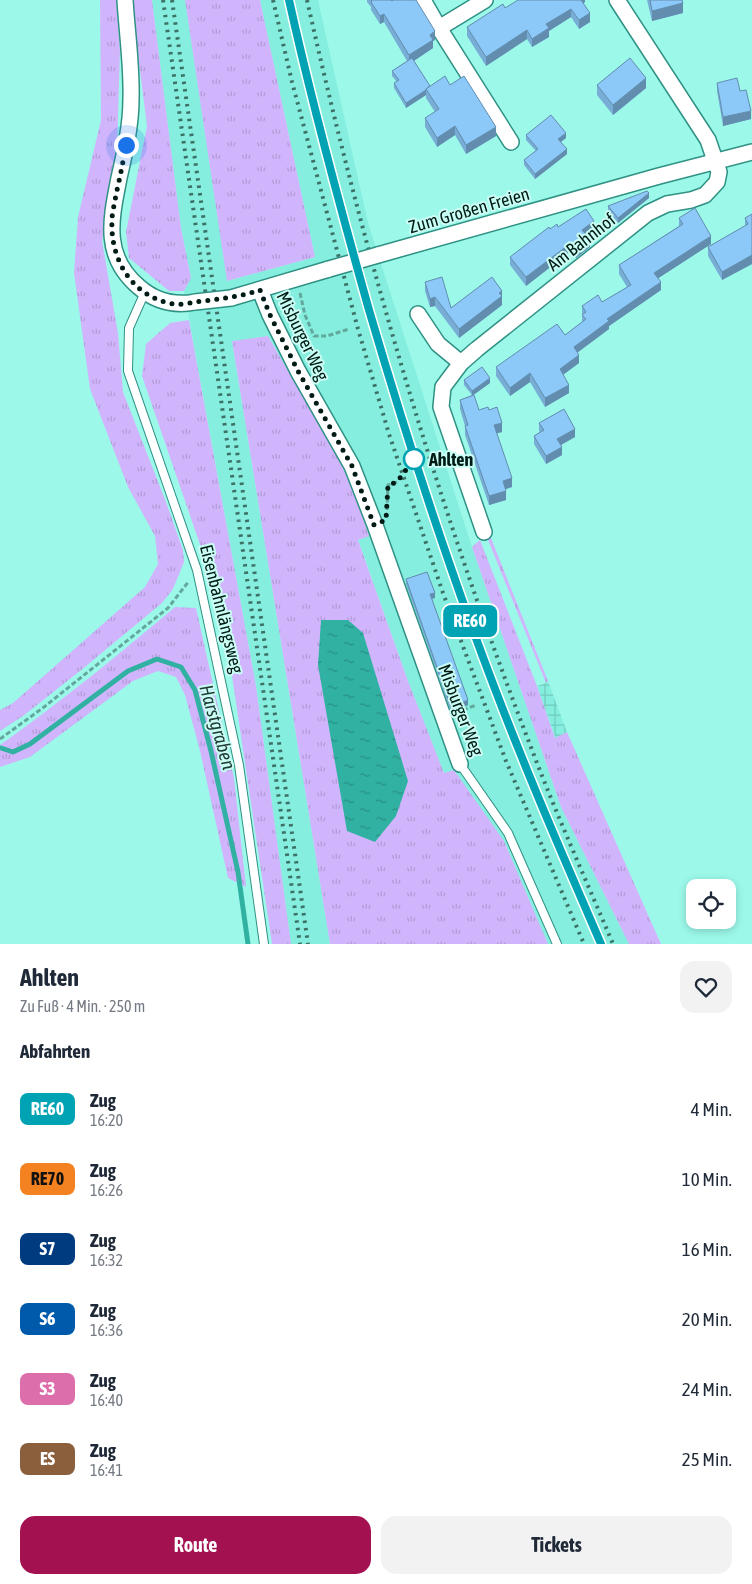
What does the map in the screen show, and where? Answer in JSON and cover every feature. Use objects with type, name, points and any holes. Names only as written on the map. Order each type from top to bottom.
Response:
[{"type":"street","points":[[126,0],[131,99],[126,145],[112,219],[112,235],[114,251],[121,268],[145,292]]},
{"type":"street","points":[[422,0],[511,142]]},
{"type":"street","points":[[439,28],[485,0]]},
{"type":"street","points":[[617,0],[708,140],[716,161]]},
{"type":"street","name":"Zum Großen Freien","points":[[145,292],[175,304],[231,298],[653,177],[752,152]]},
{"type":"street","name":"Am Bahnhof","points":[[484,532],[441,406],[443,387],[461,363],[648,213],[667,204],[691,200],[705,194],[717,182],[719,172],[716,161]]},
{"type":"street","name":"Misburger Weg","points":[[260,290],[270,315],[298,371],[352,466],[460,764]]},
{"type":"street","points":[[418,314],[438,344],[461,363]]},
{"type":"lane","name":"Eisenbahnlängsweg","points":[[145,292],[129,328],[128,371],[197,570],[239,765],[264,944]]},
{"type":"lane","name":"Misburger Weg","points":[[460,764],[508,833],[557,944]]},
{"type":"path","points":[[299,289],[305,314],[314,336],[327,336],[350,329]]},
{"type":"path","points":[[374,525],[386,520],[388,485],[397,482]]},
{"type":"path","points":[[0,738],[44,707],[168,608],[197,570]]},
{"type":"path","points":[[443,717],[476,705]]},
{"type":"shaded area","points":[[152,0],[185,0],[228,281],[315,257],[260,0],[318,0],[368,223],[472,547],[561,807],[629,944],[548,944],[504,841],[444,774],[408,681],[358,539],[368,536],[356,498],[341,463],[268,336],[232,342],[330,944],[291,944],[256,686],[184,291],[191,278],[181,228]]},
{"type":"shaded area","points":[[548,681],[567,732],[556,739],[537,686]]},
{"type":"green space","points":[[100,0],[116,0],[120,50],[117,151],[102,241],[118,333],[123,392],[166,502],[183,550],[184,562],[173,589],[162,603],[80,671],[23,716],[0,731],[0,710],[13,703],[145,587],[158,564],[155,536],[128,487],[90,389],[74,273],[78,217],[101,120]]},
{"type":"green space","points":[[131,0],[152,0],[181,228],[191,278],[184,291],[169,291],[129,258],[126,232],[147,126]]},
{"type":"green space","points":[[185,0],[260,0],[315,257],[227,281]]},
{"type":"green space","points":[[189,320],[256,686],[291,944],[272,944],[232,676],[207,565],[142,376],[146,344],[170,323]]},
{"type":"green space","points":[[268,336],[341,463],[356,498],[369,536],[358,540],[408,681],[444,773],[454,770],[504,841],[548,944],[330,944],[232,341]]},
{"type":"green space","points":[[489,533],[548,681],[546,683],[486,535]]},
{"type":"green space","points":[[480,540],[537,686],[555,738],[567,732],[661,944],[629,944],[561,807],[472,547]]},
{"type":"green space","points":[[175,607],[196,608],[234,778],[246,887],[228,878],[200,751],[185,695],[176,677],[158,671],[133,681],[30,757],[0,767],[0,745],[89,678]]},
{"type":"water","points":[[321,620],[348,620],[363,633],[408,781],[396,816],[375,842],[347,831],[318,665]]},
{"type":"building","points":[[371,0],[416,0],[435,31],[430,35],[433,40],[409,55],[384,14],[380,16]]},
{"type":"building","points":[[518,0],[581,0],[590,13],[579,20],[571,9],[546,24],[549,28],[532,39],[527,30],[486,57],[467,27],[503,4],[505,8]]},
{"type":"building","points":[[650,0],[682,0],[683,3],[652,11]]},
{"type":"building","points":[[412,58],[430,86],[406,103],[394,83],[399,80],[392,71]]},
{"type":"building","points":[[630,58],[646,78],[613,105],[597,85]]},
{"type":"building","points":[[445,76],[450,85],[464,76],[496,127],[466,145],[455,126],[437,138],[425,118],[439,109],[426,89]]},
{"type":"building","points":[[737,78],[740,91],[746,90],[751,111],[723,117],[717,83]]},
{"type":"building","points":[[551,115],[566,133],[558,139],[567,149],[535,174],[524,160],[538,149],[526,135]]},
{"type":"building","points":[[647,191],[649,193],[618,218],[608,206]]},
{"type":"building","points":[[695,208],[711,236],[654,273],[661,282],[607,319],[609,321],[574,347],[579,355],[560,369],[569,385],[545,398],[530,373],[510,388],[496,367],[557,324],[565,335],[586,319],[582,315],[586,312],[582,306],[598,295],[602,302],[631,285],[619,265],[683,224],[679,218]]},
{"type":"building","points":[[586,209],[594,221],[582,230],[590,239],[576,250],[571,243],[526,277],[510,257],[549,227],[550,229],[557,224],[558,227]]},
{"type":"building","points":[[752,214],[752,255],[722,272],[708,247],[748,224],[745,218]]},
{"type":"building","points":[[442,277],[451,308],[492,277],[502,291],[499,293],[502,296],[459,329],[435,297],[430,299],[425,282]]},
{"type":"building","points":[[482,367],[490,378],[472,391],[464,380]]},
{"type":"building","points":[[474,395],[479,410],[488,407],[489,410],[497,407],[502,423],[494,425],[512,478],[503,481],[506,491],[489,496],[465,426],[468,425],[460,400]]},
{"type":"building","points":[[564,409],[575,429],[557,439],[562,447],[546,456],[534,436],[544,430],[539,423]]},
{"type":"building","points":[[427,572],[435,593],[430,594],[468,700],[451,707],[406,579]]},
{"type":"waterway","name":"Harstgraben","points":[[1,748],[13,752],[30,744],[128,671],[157,659],[181,667],[195,690],[211,751],[238,872],[248,944]]},
{"type":"railway","points":[[163,0],[300,944]]},
{"type":"railway","points":[[172,0],[308,944]]},
{"type":"railway","points":[[273,0],[292,82],[358,329],[389,434],[443,593],[506,761],[584,944]]},
{"type":"railway","points":[[289,0],[342,216],[404,430],[458,587],[521,755],[601,944]]},
{"type":"railway","points":[[307,0],[329,95],[378,285],[465,566],[532,750],[561,824],[613,944]]},
{"type":"train","name":"RE60","points":[[289,0],[342,216],[404,430],[458,587],[521,755],[601,944]]},
{"type":"place","name":"Ahlten","points":[[414,459]]},
{"type":"route","points":[[126,145],[112,219],[112,235],[114,251],[121,268],[131,280],[145,292],[175,304],[231,298],[260,290],[270,315],[298,371],[352,466],[374,525],[386,520],[388,485],[397,482],[414,459]]}]
